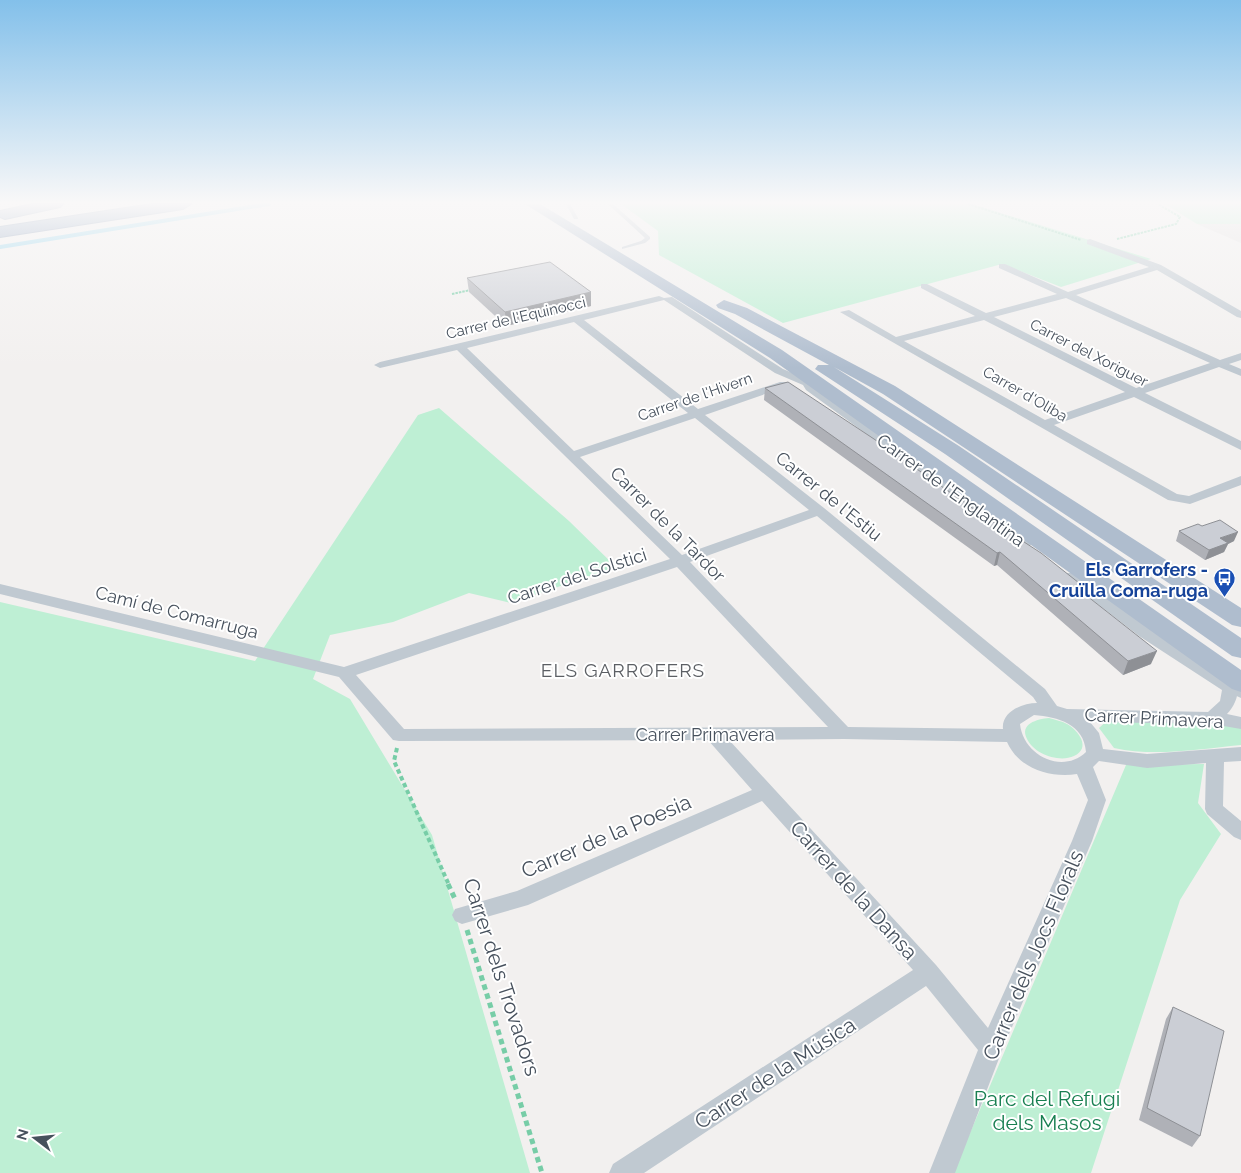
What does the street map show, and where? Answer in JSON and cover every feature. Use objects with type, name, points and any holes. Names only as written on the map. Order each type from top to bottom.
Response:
[{"type":"main road","points":[[611,259],[664,295],[704,309],[776,354],[1234,686]]},
{"type":"main road","points":[[643,259],[724,305],[952,450],[1241,650]]},
{"type":"main road","points":[[724,305],[741,311],[889,390],[1241,619]]},
{"type":"street","points":[[1136,259],[1158,267],[1241,315]]},
{"type":"street","points":[[1002,266],[1241,373]]},
{"type":"street","points":[[896,340],[1067,295],[1158,267]]},
{"type":"street","name":"Carrer del Xoriguer","points":[[924,286],[1241,446]]},
{"type":"street","name":"Carrer de l'Equinocci","points":[[380,365],[405,355],[460,347],[664,295]]},
{"type":"street","name":"Carrer de l'Englantina","points":[[664,295],[779,371],[807,383],[810,388],[1144,632],[1234,686]]},
{"type":"street","name":"Carrer d'Oliba","points":[[845,312],[1173,497],[1190,500],[1241,480]]},
{"type":"street","name":"Carrer de l'Estiu","points":[[577,318],[819,512],[1039,693],[1059,712]]},
{"type":"street","name":"Carrer de la Tardor","points":[[460,347],[680,561],[844,733]]},
{"type":"street","points":[[776,354],[777,359],[793,372],[797,379]]},
{"type":"street","points":[[1044,424],[1241,356]]},
{"type":"street","name":"Carrer de l'Hivern","points":[[571,456],[797,379]]},
{"type":"street","name":"Carrer del Solstici","points":[[345,673],[680,561],[819,512]]},
{"type":"street","name":"Camí de Comarruga","points":[[0,589],[345,673]]},
{"type":"street","points":[[345,673],[399,735]]},
{"type":"street","points":[[1212,718],[1227,707],[1234,686]]},
{"type":"street","points":[[1034,709],[1059,712],[1080,722],[1091,733],[1095,744],[1089,760],[1059,768],[1044,765],[1029,758],[1018,749],[1010,736],[1011,722],[1016,716],[1034,709]]},
{"type":"street","name":"Carrer Primavera","points":[[1059,712],[1212,718],[1241,723]]},
{"type":"street","name":"Carrer Primavera","points":[[399,735],[844,733],[1010,736]]},
{"type":"street","name":"Carrer de la Dansa","points":[[714,735],[928,972],[991,1048]]},
{"type":"street","name":"Carrer Primavera","points":[[1089,760],[1147,761],[1241,754]]},
{"type":"street","points":[[1216,755],[1214,809],[1241,832]]},
{"type":"street","name":"Carrer dels Jocs Florals","points":[[942,1173],[991,1048],[1082,841],[1097,800],[1089,760]]},
{"type":"street","name":"Carrer de la Poesia","points":[[462,915],[520,899],[765,792]]},
{"type":"street","name":"Carrer de la Música","points":[[622,1173],[928,972]]},
{"type":"path","points":[[452,294],[471,290]]},
{"type":"path","name":"Carrer dels Trovadors","points":[[399,735],[394,762],[462,915],[542,1173]]},
{"type":"green space","points":[[666,259],[1151,259],[1061,287],[1002,264],[783,323]]},
{"type":"green space","points":[[439,408],[569,521],[616,567],[511,603],[469,593],[393,622],[330,635],[313,679],[350,699],[432,835],[530,1173],[0,1173],[0,602],[255,661],[418,415]]},
{"type":"green space","points":[[1049,718],[1065,723],[1075,730],[1083,744],[1079,753],[1068,758],[1054,758],[1041,753],[1030,744],[1025,734],[1027,726],[1035,721]]},
{"type":"green space","points":[[1110,718],[1241,727],[1241,745],[1161,752],[1130,751],[1114,748],[1099,728]]},
{"type":"green space","name":"Parc del Refugi dels Masos","points":[[1204,764],[1198,803],[1221,834],[1180,900],[1091,1173],[953,1173],[1126,765]]},
{"type":"building","points":[[550,262],[591,292],[505,312],[467,278]]},
{"type":"building","points":[[788,382],[1041,553],[1093,594],[1087,596],[1157,651],[1128,661],[1000,552],[997,553],[765,388]]},
{"type":"building","points":[[1220,520],[1238,532],[1220,538],[1228,543],[1209,550],[1179,531],[1198,524],[1202,526]]},
{"type":"building","points":[[1173,1007],[1224,1031],[1200,1136],[1147,1108]]},
{"type":"place","name":"Els Garrofers - Cruïlla Coma-ruga","points":[[1224,598]]},
{"type":"district","name":"ELS GARROFERS","points":[[623,670]]}]
